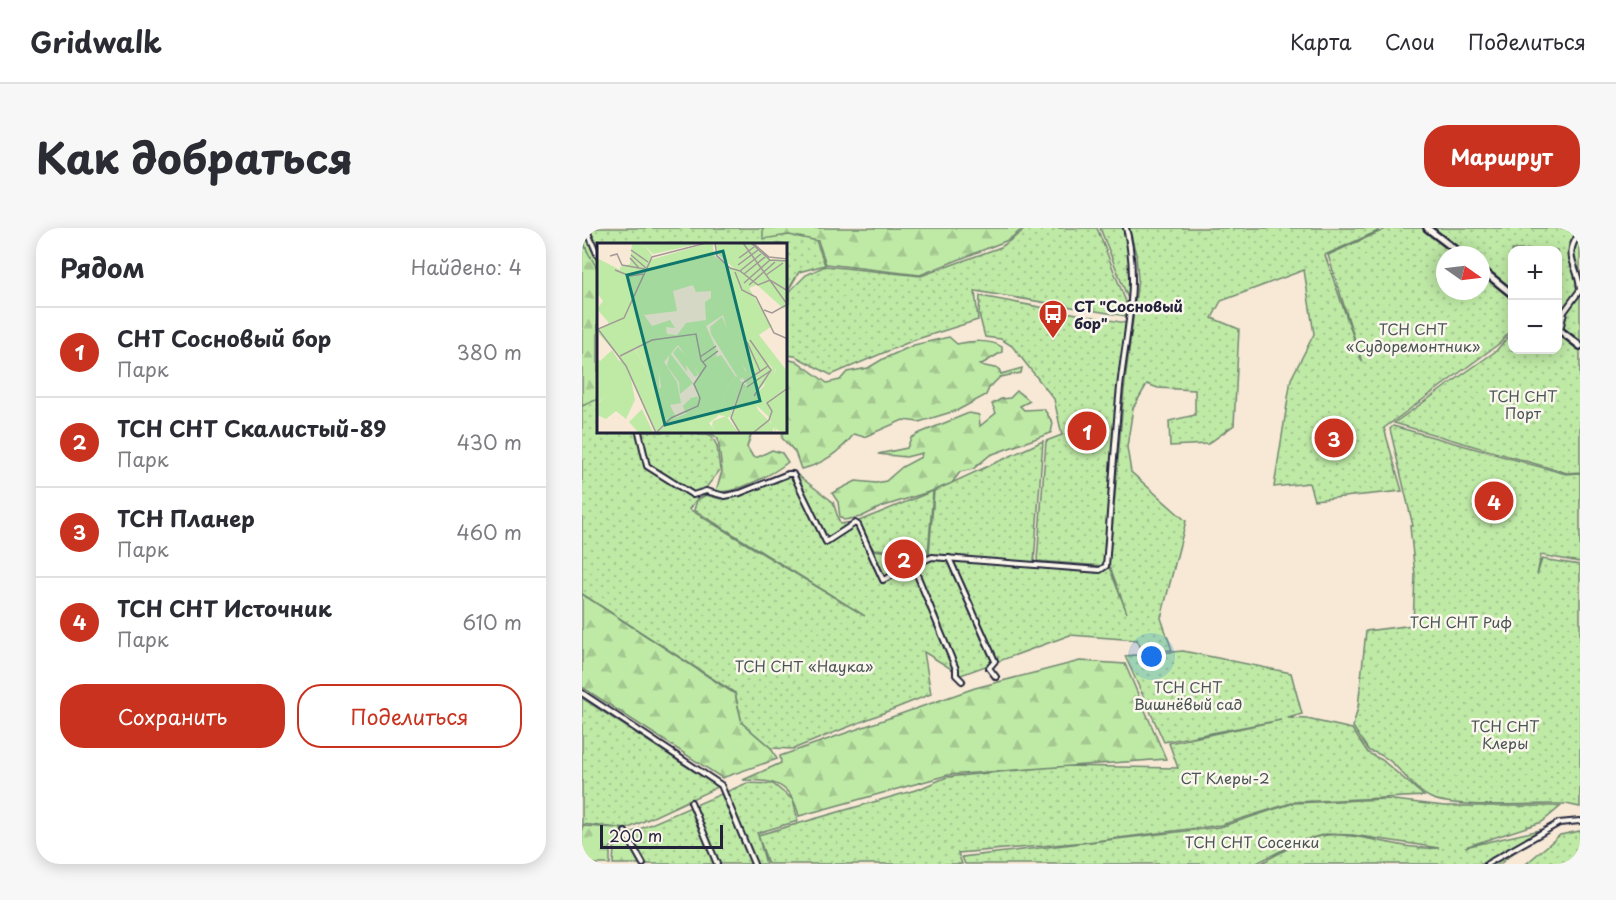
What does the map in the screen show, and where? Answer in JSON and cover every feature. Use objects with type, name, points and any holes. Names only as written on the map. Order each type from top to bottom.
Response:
[{"type":"main road","points":[[1427,228],[1450,246]]},
{"type":"main road","points":[[1490,277],[1508,291]]},
{"type":"main road","points":[[1562,331],[1580,346]]},
{"type":"street","points":[[586,228],[597,254]]},
{"type":"street","points":[[639,434],[647,466],[693,495],[706,491],[725,496],[788,474],[794,474],[826,542],[855,523],[858,525],[883,580],[932,557],[1101,570],[1106,566],[1116,434],[1133,283],[1132,252],[1126,228]]},
{"type":"street","points":[[1562,319],[1564,312],[1580,290],[1569,252],[1571,244],[1580,233]]},
{"type":"street","points":[[949,558],[995,661],[989,668],[996,677]]},
{"type":"street","points":[[913,565],[956,669],[956,675],[962,681]]},
{"type":"street","points":[[582,693],[721,785],[754,864]]},
{"type":"street","points":[[691,802],[717,864]]},
{"type":"street","points":[[1487,864],[1559,823],[1580,821]]},
{"type":"street","points":[[625,832],[643,864]]},
{"type":"green space","points":[[582,228],[809,228],[825,265],[799,272],[789,289],[788,298],[788,243],[597,243],[597,276],[582,237]]},
{"type":"green space","points":[[763,228],[1024,228],[1008,240],[920,275],[826,264],[818,241],[789,235],[763,239]]},
{"type":"green space","points":[[1027,228],[1097,228],[1128,307],[1126,316],[975,291],[978,320],[914,340],[831,375],[795,356],[788,355],[790,291],[806,275],[825,266],[921,276],[1001,247]]},
{"type":"green space","points":[[1100,228],[1123,228],[1131,264],[1132,283],[1129,301]]},
{"type":"green space","points":[[1129,228],[1378,228],[1378,231],[1325,255],[1362,362],[1328,255],[1388,228],[1424,228],[1447,246],[1436,246],[1436,300],[1490,300],[1490,279],[1508,294],[1508,334],[1500,343],[1384,428],[1402,491],[1314,500],[1309,483],[1274,487],[1291,379],[1314,334],[1304,270],[1221,301],[1212,318],[1239,329],[1234,425],[1208,444],[1170,446],[1169,421],[1195,415],[1195,390],[1158,388],[1147,384],[1133,408],[1127,447],[1131,472],[1186,521],[1161,618],[1172,650],[1143,652],[1137,640],[1070,635],[961,675],[924,652],[931,694],[793,749],[771,748],[742,723],[735,693],[582,594],[582,397],[597,390],[597,434],[711,435],[717,446],[720,470],[689,509],[865,616],[694,510],[697,500],[706,495],[720,499],[791,470],[833,502],[840,524],[859,521],[933,491],[928,554],[873,549],[868,541],[872,550],[929,556],[934,491],[1043,441],[1034,562],[1109,567],[1127,613],[1109,564],[1124,390],[1138,279],[1136,254]]},
{"type":"green space","points":[[1432,228],[1580,228],[1580,281],[1572,252],[1576,234],[1570,255],[1577,289],[1562,311],[1562,246],[1508,246],[1508,287],[1490,272],[1490,246],[1456,246]]},
{"type":"green space","points":[[582,242],[597,268],[597,399],[582,406]]},
{"type":"green space","points":[[1580,291],[1580,343],[1562,329],[1564,313]]},
{"type":"green space","points":[[980,296],[1126,323],[1114,427],[1104,566],[1037,561],[1046,441],[1062,435],[1054,399],[1012,346],[1001,339],[985,337],[979,314]]},
{"type":"green space","name":"ТСН СНТ Порт","points":[[1562,336],[1580,350],[1580,472],[1567,473],[1394,423],[1496,351],[1508,337],[1508,354],[1562,354]]},
{"type":"green space","points":[[949,337],[957,344],[980,341],[997,344],[1002,347],[1002,352],[980,365],[999,369],[1001,374],[1022,368],[1021,373],[1000,377],[989,388],[986,395],[958,410],[919,422],[903,420],[864,437],[854,434],[831,456],[801,469],[795,452],[782,438],[783,434],[788,434],[788,360],[798,362],[827,383],[840,380],[847,372],[868,368],[914,345]]},
{"type":"green space","points":[[1017,391],[1030,401],[1020,406],[1024,410],[1044,409],[1053,423],[1051,433],[990,455],[973,469],[960,472],[952,483],[935,490],[881,507],[861,517],[844,520],[840,517],[838,502],[832,493],[856,481],[876,483],[886,481],[902,467],[921,457],[922,453],[906,457],[878,454],[907,448],[911,438],[969,413],[979,415],[980,426],[996,413],[992,404],[1001,399],[1010,398]]},
{"type":"green space","points":[[1393,426],[1566,474],[1580,473],[1580,562],[1541,555],[1537,575],[1542,559],[1580,565],[1580,807],[1566,804],[1458,803],[1431,798],[1415,787],[1395,765],[1379,754],[1369,751],[1353,727],[1358,707],[1366,631],[1413,625],[1415,575],[1410,526],[1413,526],[1390,429]]},
{"type":"green space","points":[[712,434],[751,434],[747,447],[753,457],[772,450],[782,453],[788,462],[774,472],[742,487],[723,492],[716,491],[722,471],[718,439]]},
{"type":"green space","points":[[582,594],[735,694],[742,723],[771,748],[777,759],[722,778],[582,687]]},
{"type":"green space","name":"СТ Клеры-2","points":[[1183,651],[1291,673],[1302,714],[1288,718],[1307,719],[1352,729],[1368,753],[1382,760],[1424,796],[1294,802],[1221,825],[1087,842],[958,853],[962,864],[768,864],[758,835],[919,789],[947,777],[1061,766],[1178,768],[1169,743],[1281,720],[1164,742],[1125,656]]},
{"type":"green space","points":[[1080,661],[1125,664],[1166,759],[948,775],[799,816],[791,796],[780,786],[764,781],[743,780],[781,763],[780,756],[975,688]]},
{"type":"green space","points":[[582,698],[718,787],[627,829],[582,824]]},
{"type":"green space","points":[[747,783],[773,784],[793,800],[798,821],[757,833],[766,864],[647,864],[630,833]]},
{"type":"green space","name":"ТСН СНТ Сосенки","points":[[1386,799],[1444,806],[1561,806],[1542,822],[1465,847],[1540,830],[1500,864],[1260,864],[1301,842],[1328,835],[1356,837],[1411,847],[1439,848],[1353,835],[1326,834],[1300,841],[1255,864],[965,864],[962,857],[1220,827],[1294,803]]},
{"type":"green space","points":[[582,826],[620,828],[623,832],[610,848],[610,864],[582,864]]},
{"type":"green space","points":[[1580,831],[1580,864],[1526,864],[1560,835]]},
{"type":"green space","points":[[625,834],[642,864],[613,864],[614,848]]},
{"type":"place","name":"СТ \"Сосновый бор\"","points":[[1053,340]]},
{"type":"place","name":"СНТ Сосновый бор","points":[[1087,431]]},
{"type":"place","name":"ТСН Планер","points":[[1334,438]]},
{"type":"place","name":"ТСН СНТ Источник","points":[[1494,501]]},
{"type":"place","name":"ТСН СНТ Скалистый-89","points":[[904,559]]},
{"type":"park label","name":"ТСН СНТ «Судоремонтник»","points":[[1413,336]]},
{"type":"park label","name":"ТСН СНТ Риф","points":[[1461,621]]},
{"type":"park label","name":"ТСН СНТ «Наука»","points":[[804,665]]},
{"type":"park label","name":"ТСН СНТ Вишнёвый сад","points":[[1188,694]]},
{"type":"park label","name":"ТСН СНТ Клеры","points":[[1505,734]]}]
